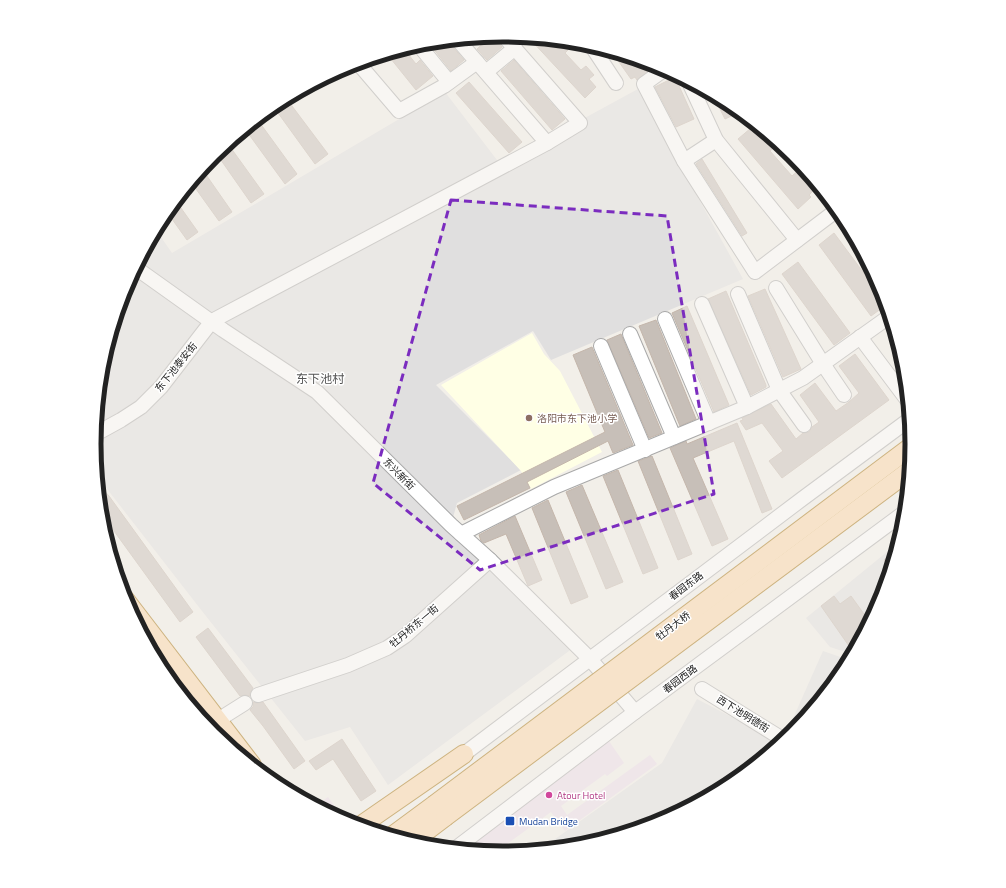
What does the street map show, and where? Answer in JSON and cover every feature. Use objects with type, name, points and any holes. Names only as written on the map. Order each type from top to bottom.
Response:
[{"type":"main road","name":"牡丹大桥","points":[[439,811],[905,452]]},
{"type":"main road","name":"牡丹大桥","points":[[439,811],[904,475]]},
{"type":"main road","points":[[141,621],[238,746]]},
{"type":"main road","points":[[366,822],[464,754]]},
{"type":"main road","points":[[399,832],[439,811]]},
{"type":"main road","points":[[417,836],[439,811]]},
{"type":"street","points":[[212,322],[547,143],[580,123],[510,42]]},
{"type":"street","points":[[461,44],[547,143]]},
{"type":"street","points":[[362,68],[399,111],[449,82],[481,67],[514,48]]},
{"type":"street","points":[[423,50],[449,82]]},
{"type":"street","points":[[596,53],[616,83]]},
{"type":"street","points":[[659,74],[644,84],[684,160],[755,272],[832,214]]},
{"type":"street","points":[[692,89],[716,140],[797,240]]},
{"type":"street","points":[[684,160],[716,140]]},
{"type":"street","name":"东兴新街","points":[[140,271],[212,322],[317,392],[590,659],[635,712]]},
{"type":"street","points":[[776,288],[822,364],[844,395]]},
{"type":"street","points":[[738,294],[779,390],[804,426]]},
{"type":"street","points":[[702,304],[747,407]]},
{"type":"street","points":[[665,319],[709,423]]},
{"type":"street","points":[[461,534],[554,487],[747,407],[803,378],[885,319]]},
{"type":"street","name":"东下池泰安街","points":[[102,431],[141,407],[161,387],[212,322]]},
{"type":"street","points":[[630,334],[674,437]]},
{"type":"street","points":[[860,337],[902,393]]},
{"type":"street","points":[[601,346],[645,450]]},
{"type":"street","name":"春园东路","points":[[360,819],[400,790],[464,754],[802,498],[904,423]]},
{"type":"street","name":"春园西路","points":[[462,844],[635,712],[898,517]]},
{"type":"street","name":"牡丹桥东一街","points":[[258,695],[348,665],[387,648],[405,636],[490,560]]},
{"type":"street","name":"西下池明德街","points":[[702,689],[778,736]]},
{"type":"street","points":[[218,720],[246,703]]},
{"type":"highlighted area","points":[[451,200],[667,216],[714,494],[480,570],[373,483]]},
{"type":"shaded area","points":[[638,89],[743,279],[551,360],[533,331],[436,385],[521,470],[457,503],[451,525],[573,648],[388,785],[350,727],[305,741],[103,484],[101,444],[104,392],[122,315],[142,266],[160,235],[172,253],[445,92],[500,164]]},
{"type":"shaded area","name":"洛阳市东下池小学","points":[[532,333],[544,354],[560,371],[602,452],[531,489],[521,471],[441,385]]},
{"type":"shaded area","points":[[891,549],[884,573],[864,622],[846,652],[830,647],[806,618]]},
{"type":"shaded area","points":[[823,651],[843,658],[822,689],[790,724]]},
{"type":"shaded area","points":[[697,699],[775,740],[748,763],[704,792],[681,805],[632,825],[581,838],[549,843],[662,763]]},
{"type":"shaded area","points":[[602,731],[624,763],[607,776],[605,774],[561,806],[567,815],[650,755],[657,764],[565,831],[551,812],[504,846],[452,843],[586,747]]},
{"type":"shaded area","points":[[328,797],[338,810],[325,805],[320,802]]},
{"type":"building","points":[[498,42],[502,47],[487,60],[477,49],[484,43]]},
{"type":"building","points":[[534,43],[570,48],[565,53],[581,70],[586,66],[594,75],[589,79],[596,87],[585,98]]},
{"type":"building","points":[[451,45],[464,60],[451,71],[433,48]]},
{"type":"building","points":[[408,54],[416,64],[420,60],[433,76],[416,90],[391,58]]},
{"type":"building","points":[[617,59],[650,70],[637,80],[635,77],[631,79]]},
{"type":"building","points":[[514,60],[565,119],[552,130],[501,71]]},
{"type":"building","points":[[671,79],[677,81],[694,119],[676,127],[655,87]]},
{"type":"building","points":[[469,82],[522,142],[509,153],[456,93]]},
{"type":"building","points":[[290,104],[328,154],[315,164],[277,112]]},
{"type":"building","points":[[718,105],[733,115],[725,119]]},
{"type":"building","points":[[260,123],[297,174],[285,184],[248,133]]},
{"type":"building","points":[[751,128],[774,148],[770,151],[792,176],[797,171],[814,190],[809,195],[811,197],[798,209],[738,139]]},
{"type":"building","points":[[231,148],[264,194],[251,203],[220,159]]},
{"type":"building","points":[[702,159],[747,233],[742,236],[696,164]]},
{"type":"building","points":[[206,174],[232,212],[219,221],[194,187]]},
{"type":"building","points":[[179,206],[198,232],[187,240],[171,218]]},
{"type":"building","points":[[834,233],[871,283],[881,308],[871,316],[819,245]]},
{"type":"building","points":[[798,262],[850,333],[834,345],[782,274]]},
{"type":"building","points":[[765,289],[801,369],[783,377],[748,296]]},
{"type":"building","points":[[726,291],[766,385],[766,387],[751,395],[708,299]]},
{"type":"building","points":[[687,306],[729,405],[714,412],[672,313]]},
{"type":"building","points":[[656,320],[696,419],[680,426],[639,326]]},
{"type":"building","points":[[621,334],[662,433],[649,438],[607,340]]},
{"type":"building","points":[[592,347],[633,445],[613,453],[608,441],[527,482],[530,488],[464,520],[457,506],[605,432],[573,355]]},
{"type":"building","points":[[855,354],[889,400],[782,478],[769,461],[783,451],[762,423],[746,430],[740,421],[743,420],[742,418],[771,404],[796,439],[803,433],[809,432],[812,427],[819,422],[800,395],[815,383],[836,411],[849,402],[859,393],[839,366]]},
{"type":"building","points":[[737,423],[772,509],[762,513],[734,441],[693,458],[728,539],[712,546],[670,448],[686,441],[687,444]]},
{"type":"building","points":[[652,456],[692,554],[678,560],[638,461]]},
{"type":"building","points":[[618,470],[658,568],[643,574],[603,476]]},
{"type":"building","points":[[582,485],[623,582],[606,589],[566,492]]},
{"type":"building","points":[[104,490],[193,612],[180,622],[110,525]]},
{"type":"building","points":[[548,500],[588,597],[571,604],[532,508]]},
{"type":"building","points":[[515,516],[542,580],[528,586],[506,534],[484,543],[481,541],[479,535]]},
{"type":"building","points":[[889,556],[887,564],[884,560]]},
{"type":"building","points":[[834,596],[840,604],[851,596],[866,617],[861,627],[857,630],[858,632],[849,646],[821,606]]},
{"type":"building","points":[[208,628],[253,688],[250,696],[240,696],[196,637]]},
{"type":"building","points":[[253,702],[263,702],[305,761],[294,769],[250,710],[253,707]]},
{"type":"building","points":[[342,739],[376,791],[361,801],[333,759],[316,770],[309,761]]},
{"type":"place","name":"洛阳市东下池小学","points":[[529,418]]},
{"type":"place","name":"Atour Hotel","points":[[549,795]]},
{"type":"place","name":"Mudan Bridge","points":[[510,821]]},
{"type":"district","name":"东下池村","points":[[320,378]]}]
